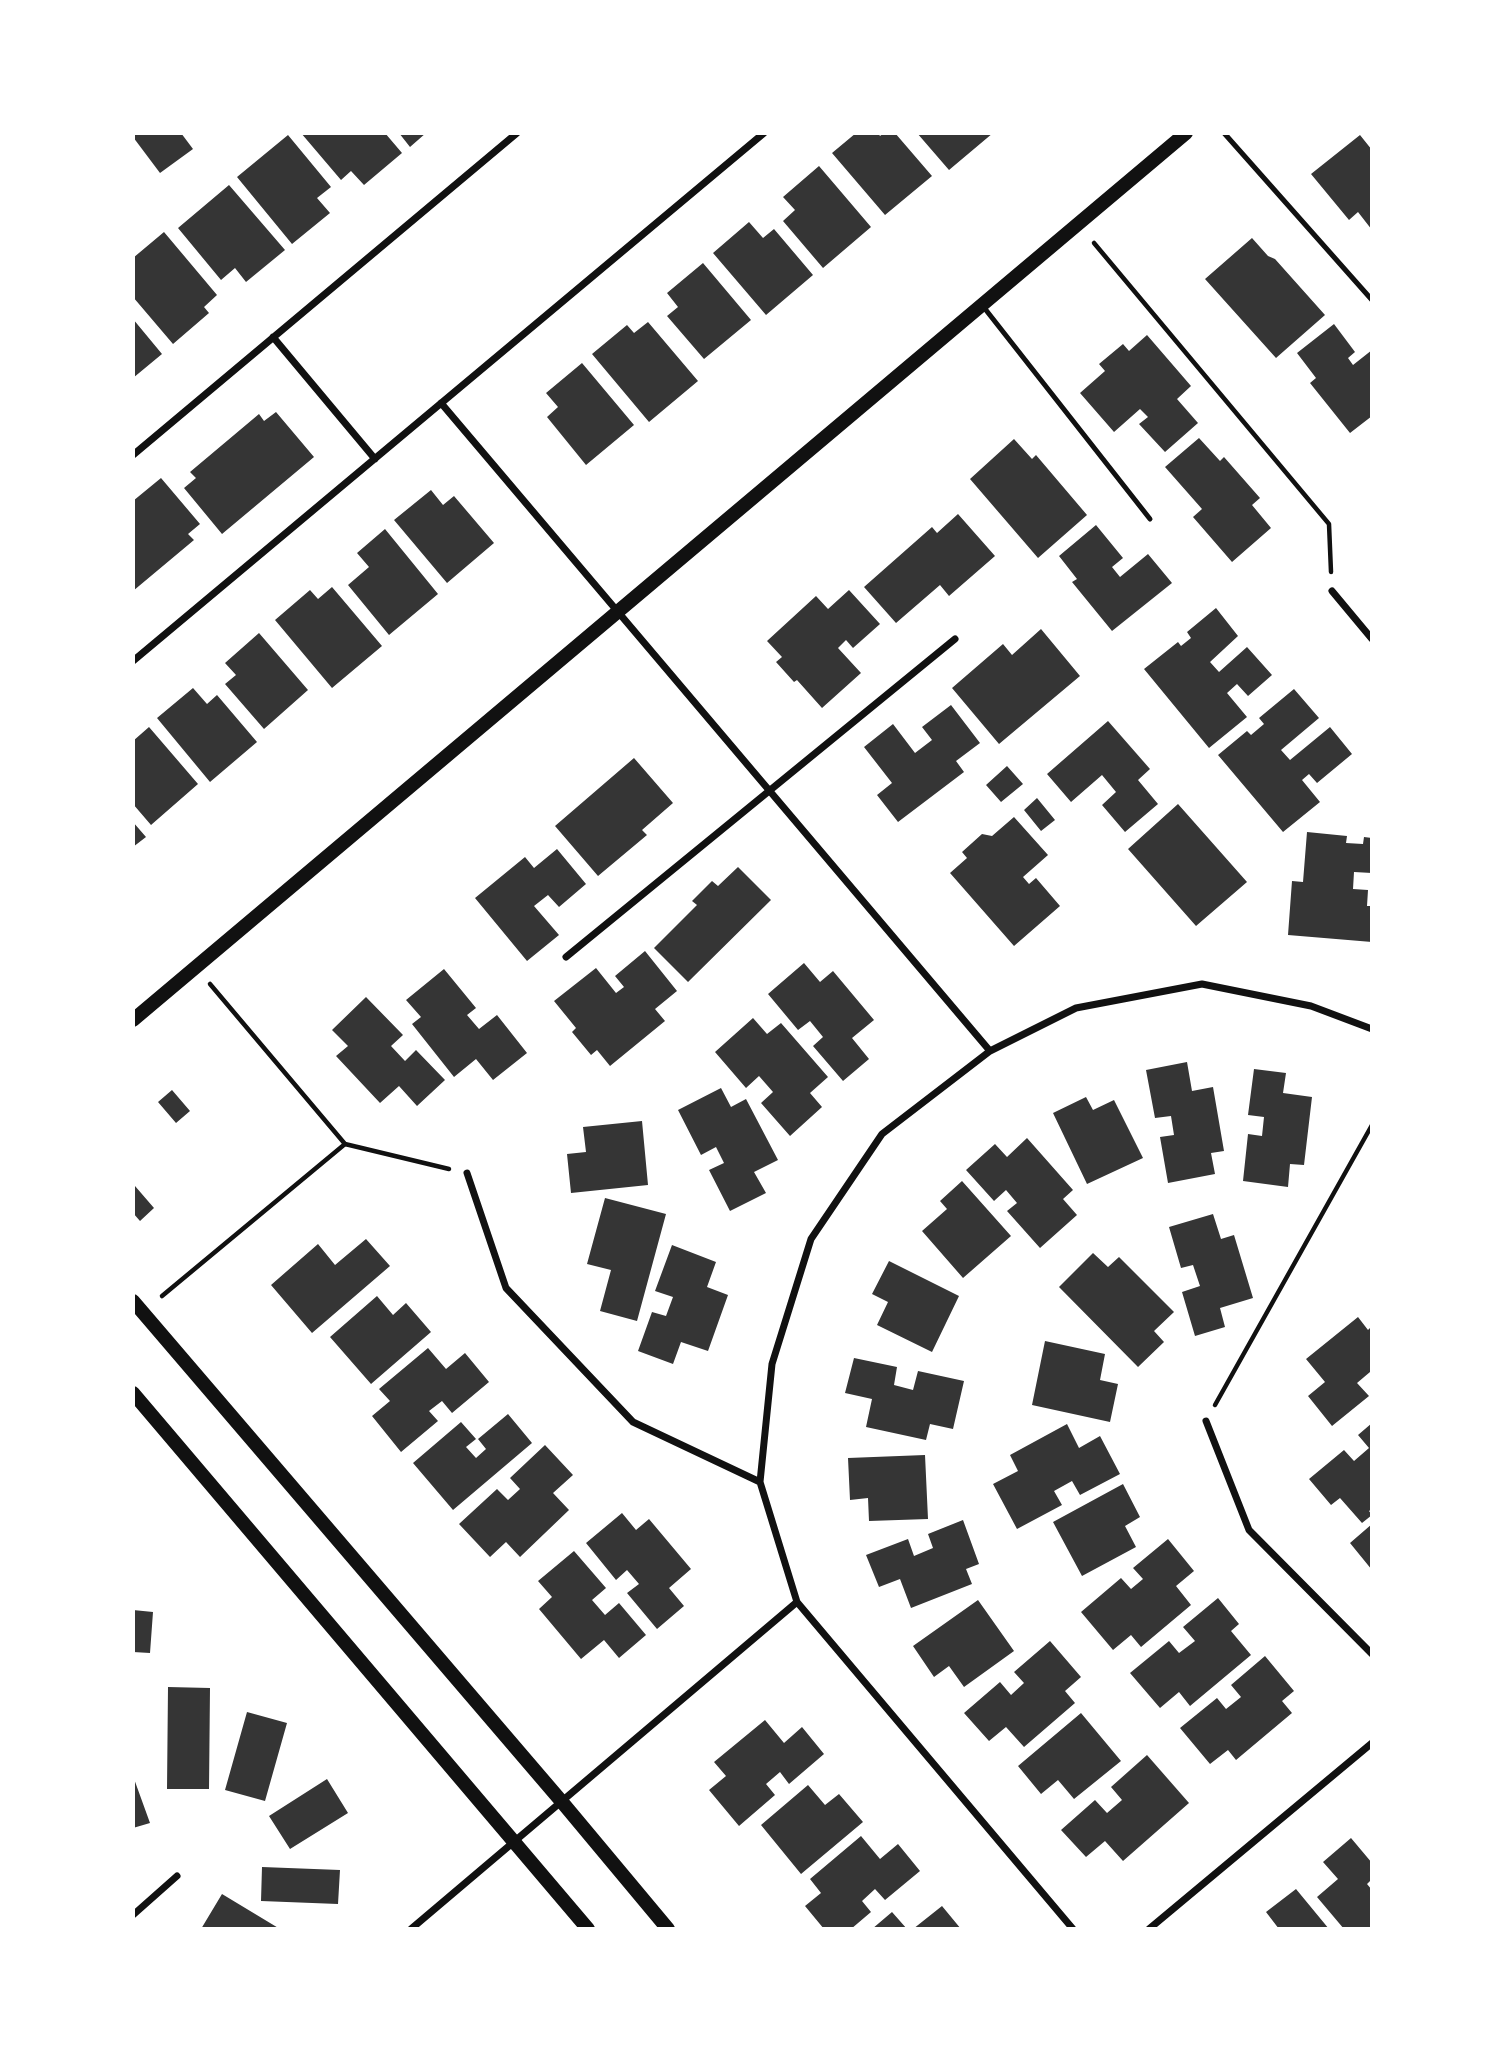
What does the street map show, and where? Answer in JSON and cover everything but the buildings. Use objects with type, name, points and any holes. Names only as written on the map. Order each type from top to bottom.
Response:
[{"type":"main road","points":[[133,1020],[1186,133]]},
{"type":"main road","points":[[138,1307],[668,1929]]},
{"type":"main road","points":[[133,1393],[588,1929]]},
{"type":"street","points":[[133,455],[517,133]]},
{"type":"street","points":[[133,661],[764,133]]},
{"type":"street","points":[[273,337],[375,459]]},
{"type":"street","points":[[441,403],[990,1051]]},
{"type":"street","points":[[1332,591],[1372,639]]},
{"type":"street","points":[[566,957],[955,639]]},
{"type":"street","points":[[1073,1929],[797,1602],[760,1482],[772,1364],[811,1239],[882,1134],[990,1051],[1076,1008],[1202,984],[1311,1006],[1372,1029]]},
{"type":"street","points":[[467,1173],[506,1287],[633,1422],[760,1482]]},
{"type":"street","points":[[1206,1421],[1249,1530],[1372,1654]]},
{"type":"street","points":[[411,1929],[797,1602]]},
{"type":"street","points":[[1149,1929],[1372,1743]]},
{"type":"street","points":[[133,1915],[177,1876]]},
{"type":"lane","points":[[1224,133],[1372,300]]},
{"type":"lane","points":[[982,305],[1150,519]]},
{"type":"path","points":[[1078,224],[1329,524],[1332,591]]},
{"type":"path","points":[[196,967],[345,1144],[467,1173]]},
{"type":"path","points":[[1206,1421],[1372,1125]]},
{"type":"path","points":[[138,1307],[345,1144]]}]
